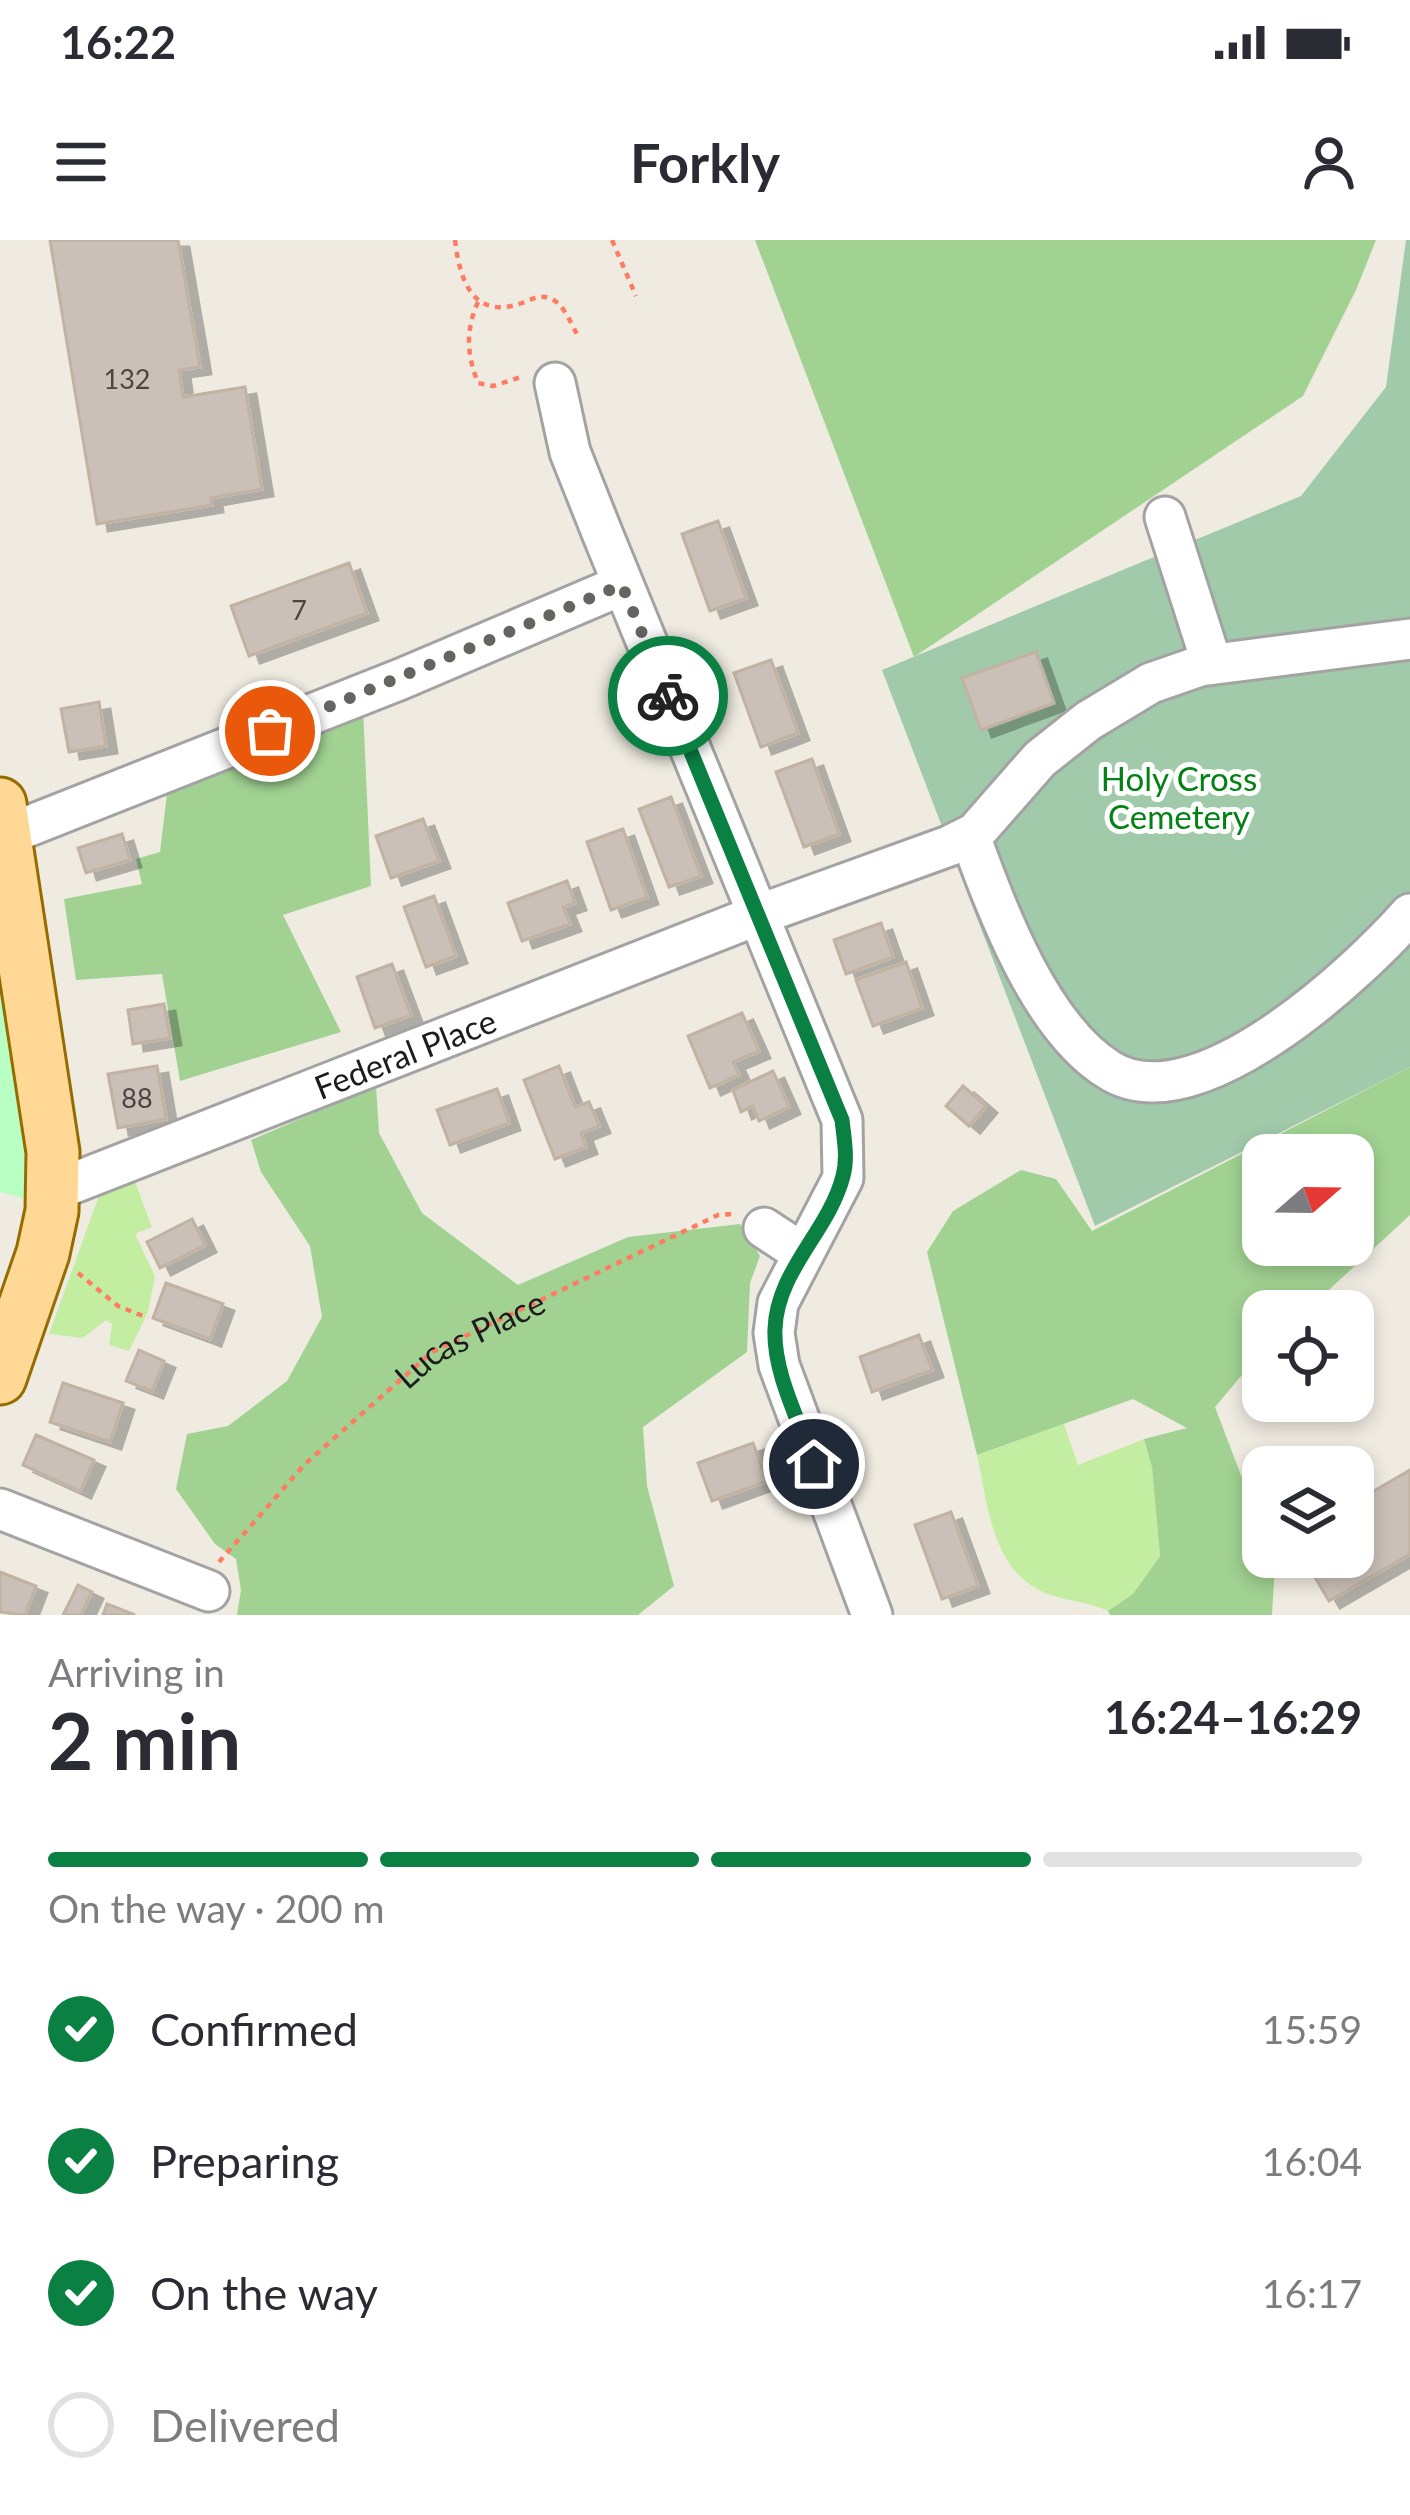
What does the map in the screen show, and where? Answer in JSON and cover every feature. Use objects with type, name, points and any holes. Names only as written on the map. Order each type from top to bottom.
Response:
[{"type":"main road","points":[[0,1378],[43,1253],[53,1152],[3,819]]},
{"type":"street","points":[[547,377],[570,452],[622,585],[842,1120],[843,1178],[778,1303],[774,1333],[779,1365],[872,1615]]},
{"type":"street","points":[[1165,517],[1212,664]]},
{"type":"street","points":[[3,819],[401,679],[622,585]]},
{"type":"street","points":[[1410,639],[1212,664],[1151,683],[1088,721],[1040,759],[960,841],[1053,1013],[1112,1073],[1138,1080],[1171,1079],[1214,1068],[1252,1048],[1306,1013],[1377,951],[1410,914]]},
{"type":"street","name":"Federal Place","points":[[52,1191],[758,915],[960,841]]},
{"type":"street","points":[[764,1228],[802,1252]]},
{"type":"street","points":[[0,1509],[203,1589]]},
{"type":"path","points":[[455,240],[478,302],[500,308],[535,297],[551,298],[577,334]]},
{"type":"path","points":[[612,240],[636,296]]},
{"type":"path","points":[[478,302],[468,343],[478,383],[493,386],[547,377]]},
{"type":"path","name":"Lucas Place","points":[[203,1589],[305,1464],[432,1352],[718,1215],[735,1214],[764,1228]]},
{"type":"path","points":[[67,1270],[87,1278],[118,1306],[148,1318]]},
{"type":"green space","points":[[755,240],[1376,240],[1303,396],[914,657]]},
{"type":"green space","name":"Holy Cross Cemetery","points":[[1406,240],[1410,240],[1410,1067],[1277,1134],[1242,1134],[1242,1152],[1095,1226],[882,670],[1301,496],[1386,387]]},
{"type":"green space","points":[[363,708],[371,886],[283,915],[341,1032],[180,1081],[162,974],[76,980],[64,899],[142,884],[136,859],[160,852],[168,785]]},
{"type":"green space","points":[[0,878],[20,1011],[30,1200],[0,1192]]},
{"type":"green space","points":[[1410,1067],[1410,1215],[1374,1248],[1374,1134],[1280,1134]]},
{"type":"green space","points":[[376,1086],[379,1133],[422,1213],[518,1285],[628,1237],[740,1224],[760,1256],[750,1283],[747,1352],[643,1427],[647,1486],[674,1586],[638,1615],[237,1615],[241,1590],[236,1559],[215,1544],[176,1489],[187,1434],[228,1426],[287,1381],[322,1317],[310,1246],[261,1172],[251,1140]]},
{"type":"green space","points":[[1242,1154],[1242,1266],[1355,1266],[1329,1290],[1242,1290],[1242,1375],[1215,1407],[1242,1478],[1242,1578],[1274,1578],[1272,1615],[1110,1615],[1108,1611],[1133,1594],[1160,1556],[1152,1467],[1144,1439],[1187,1428],[1133,1399],[977,1455],[927,1252],[953,1211],[1021,1170],[1056,1179],[1092,1231]]},
{"type":"green space","points":[[134,1179],[152,1227],[135,1234],[155,1276],[148,1312],[129,1351],[109,1345],[112,1324],[106,1320],[83,1338],[49,1334],[100,1193]]},
{"type":"green space","points":[[1064,1424],[1078,1465],[1144,1439],[1152,1466],[1160,1556],[1133,1594],[1108,1611],[1045,1593],[1022,1578],[1000,1547],[988,1511],[977,1455]]},
{"type":"building","points":[[50,240],[178,240],[200,367],[179,370],[183,397],[245,387],[262,489],[211,498],[212,505],[97,524]]},
{"type":"building","points":[[718,521],[746,598],[710,611],[682,534]]},
{"type":"building","points":[[349,563],[367,613],[249,656],[231,606]]},
{"type":"building","points":[[1036,652],[1054,703],[981,730],[962,678]]},
{"type":"building","points":[[771,660],[798,733],[761,747],[734,673]]},
{"type":"building","points":[[99,702],[106,746],[69,752],[61,709]]},
{"type":"building","points":[[812,759],[839,834],[804,847],[776,772]]},
{"type":"building","points":[[671,797],[701,876],[669,887],[639,809]]},
{"type":"building","points":[[423,819],[439,861],[391,878],[376,836]]},
{"type":"building","points":[[623,829],[647,897],[611,910],[587,842]]},
{"type":"building","points":[[122,834],[130,860],[86,873],[78,848]]},
{"type":"building","points":[[567,881],[575,903],[563,907],[570,924],[522,941],[508,903]]},
{"type":"building","points":[[434,896],[456,956],[426,967],[404,907]]},
{"type":"building","points":[[881,923],[893,957],[846,974],[834,940]]},
{"type":"building","points":[[906,962],[922,1008],[873,1026],[856,980]]},
{"type":"building","points":[[392,964],[411,1015],[375,1028],[357,977]]},
{"type":"building","points":[[164,1004],[170,1038],[133,1044],[128,1010]]},
{"type":"building","points":[[742,1013],[759,1051],[733,1062],[739,1075],[710,1088],[688,1036]]},
{"type":"building","points":[[157,1066],[166,1119],[118,1128],[108,1074]]},
{"type":"building","points":[[559,1066],[575,1107],[589,1102],[599,1126],[581,1133],[586,1147],[555,1159],[524,1080]]},
{"type":"building","points":[[773,1071],[789,1107],[759,1121],[753,1106],[741,1112],[733,1090]]},
{"type":"building","points":[[963,1086],[986,1106],[969,1126],[946,1106]]},
{"type":"building","points":[[497,1089],[509,1123],[450,1145],[437,1110]]},
{"type":"building","points":[[192,1219],[205,1245],[160,1268],[147,1242]]},
{"type":"building","points":[[166,1283],[223,1304],[210,1339],[153,1318]]},
{"type":"building","points":[[919,1335],[932,1370],[872,1392],[860,1357]]},
{"type":"building","points":[[139,1350],[164,1361],[152,1391],[126,1381]]},
{"type":"building","points":[[63,1383],[123,1403],[110,1442],[50,1422]]},
{"type":"building","points":[[36,1435],[94,1460],[80,1491],[23,1465]]},
{"type":"building","points":[[753,1443],[767,1481],[712,1501],[698,1463]]},
{"type":"building","points":[[1410,1470],[1410,1554],[1374,1575],[1374,1491]]},
{"type":"building","points":[[951,1512],[978,1586],[942,1599],[915,1525]]},
{"type":"building","points":[[0,1572],[36,1586],[25,1615],[0,1612]]},
{"type":"building","points":[[1315,1578],[1369,1578],[1329,1601]]},
{"type":"building","points":[[78,1585],[92,1592],[81,1615],[63,1615]]},
{"type":"building","points":[[107,1604],[135,1615],[103,1615]]},
{"type":"way so far","points":[[270,731],[622,585],[668,696]]},
{"type":"route","points":[[668,696],[842,1120],[843,1178],[791,1273],[778,1303],[774,1333],[779,1365],[814,1464]]}]
